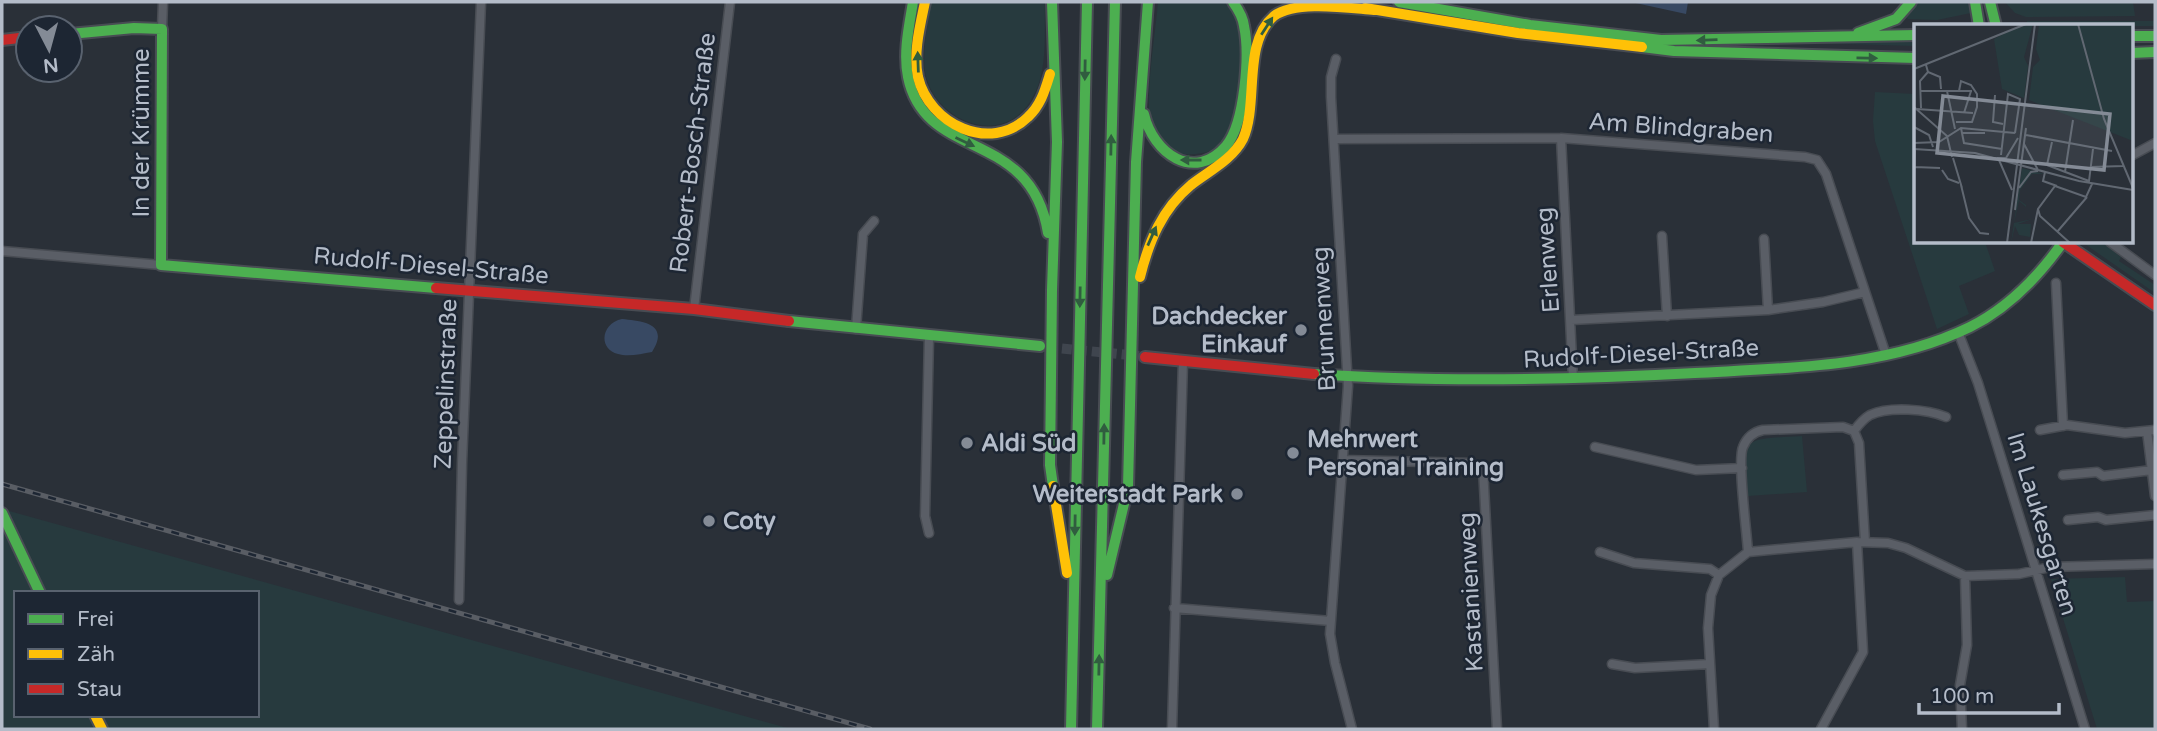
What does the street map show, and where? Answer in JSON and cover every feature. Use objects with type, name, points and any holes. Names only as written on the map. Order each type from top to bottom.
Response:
[{"type":"main road","points":[[913,2],[907,66],[914,97],[922,110],[943,131],[1011,165],[1030,184],[1046,219],[1052,290]]},
{"type":"main road","points":[[925,2],[917,57],[922,88],[940,114],[957,126],[973,132],[1007,132],[1034,113],[1048,86],[1054,41]]},
{"type":"main road","points":[[1052,2],[1057,142],[1052,290],[1051,465],[1073,616]]},
{"type":"main road","points":[[1071,729],[1087,2]]},
{"type":"main road","points":[[1097,729],[1115,2]]},
{"type":"main road","points":[[1100,600],[1128,487],[1136,162],[1148,2]]},
{"type":"main road","points":[[1144,68],[1145,122],[1150,137],[1161,151],[1174,159],[1193,162],[1221,151],[1231,140],[1239,120],[1246,44],[1243,19],[1233,2]]},
{"type":"main road","points":[[1327,2],[1517,33],[1674,51],[1914,58]]},
{"type":"main road","points":[[1399,2],[1530,25],[1661,40],[1914,35]]},
{"type":"main road","points":[[1851,35],[1895,21],[1911,2]]},
{"type":"main road","points":[[1975,2],[1979,24]]},
{"type":"main road","points":[[1990,2],[1996,24]]},
{"type":"main road","points":[[1133,327],[1140,276],[1155,229],[1173,202],[1229,158],[1243,138],[1250,114],[1258,45],[1267,23],[1279,12],[1298,6],[1374,10]]},
{"type":"main road","points":[[84,33],[162,29]]},
{"type":"main road","name":"In der Krümme","points":[[161,265],[162,29]]},
{"type":"main road","points":[[2132,36],[2155,36]]},
{"type":"main road","points":[[2132,53],[2155,52]]},
{"type":"main road","name":"Rudolf-Diesel-Straße","points":[[1145,357],[1348,376],[1476,381],[1743,371],[1821,364],[1886,355],[1958,332],[1991,314],[2020,291],[2046,266],[2062,243]]},
{"type":"main road","points":[[2064,243],[2155,305]]},
{"type":"main road","name":"Rudolf-Diesel-Straße","points":[[161,265],[694,309],[929,337],[1040,346]]},
{"type":"main road","points":[[2,513],[39,591]]},
{"type":"street","name":"In der Krümme","points":[[162,29],[163,2]]},
{"type":"street","name":"Zeppelinstraße","points":[[459,600],[481,2]]},
{"type":"street","name":"Robert-Bosch-Straße","points":[[694,309],[730,2]]},
{"type":"street","name":"Brunnenweg","points":[[1336,59],[1331,86],[1348,376],[1331,647],[1352,729]]},
{"type":"street","name":"Am Blindgraben","points":[[1334,139],[1561,138],[1647,143],[1817,160],[1824,169],[1886,355]]},
{"type":"street","name":"Erlenweg","points":[[1561,138],[1573,379]]},
{"type":"street","points":[[2132,155],[2155,143]]},
{"type":"street","points":[[856,329],[863,234],[874,222]]},
{"type":"street","points":[[1662,236],[1667,316]]},
{"type":"street","points":[[1764,239],[1768,310]]},
{"type":"street","points":[[2111,243],[2155,275]]},
{"type":"street","name":"Rudolf-Diesel-Straße","points":[[2,251],[161,265]]},
{"type":"street","points":[[2056,283],[2063,425]]},
{"type":"street","points":[[1571,320],[1768,310],[1823,302],[1865,292]]},
{"type":"street","name":"Im Laukesgarten","points":[[1958,332],[1978,383],[2085,729]]},
{"type":"street","points":[[929,337],[925,516],[929,533]]},
{"type":"street","points":[[1172,729],[1183,361]]},
{"type":"street","points":[[1854,430],[1864,419],[1881,412],[1924,410],[1946,417]]},
{"type":"street","points":[[2040,430],[2063,425],[2125,433],[2151,430],[2155,496]]},
{"type":"street","points":[[1748,552],[1742,448],[1748,438],[1757,432],[1843,428],[1854,430]]},
{"type":"street","points":[[1821,729],[1863,652],[1859,443],[1854,430]]},
{"type":"street","points":[[1595,447],[1696,470],[1742,468]]},
{"type":"street","name":"Kastanienweg","points":[[1343,460],[1470,463],[1483,468],[1497,729]]},
{"type":"street","points":[[2063,475],[2096,472],[2103,476],[2152,470]]},
{"type":"street","points":[[2068,520],[2098,517],[2106,520],[2155,515]]},
{"type":"street","points":[[1714,729],[1709,603],[1719,575],[1748,552],[1861,542],[1901,546],[1965,576],[2015,574],[2050,567],[2155,564]]},
{"type":"street","points":[[1600,552],[1629,562],[1710,569],[1719,575]]},
{"type":"street","points":[[1962,729],[1960,685],[1967,645],[1965,576]]},
{"type":"street","points":[[1174,608],[1331,621]]},
{"type":"street","points":[[1612,664],[1635,668],[1710,664]]},
{"type":"green space","points":[[931,2],[1045,2],[1044,53],[1040,79],[1030,102],[1017,116],[1002,124],[985,126],[954,115],[940,103],[931,89],[924,63]]},
{"type":"green space","points":[[1158,2],[1226,2],[1238,25],[1241,41],[1238,90],[1230,128],[1218,146],[1203,153],[1179,153],[1168,149],[1156,136],[1151,125],[1149,100]]},
{"type":"green space","points":[[1915,2],[1968,2],[1971,13],[1937,20],[1908,19],[1905,16]]},
{"type":"green space","points":[[2005,2],[2133,2],[2135,16],[2026,17],[2015,13]]},
{"type":"green space","points":[[2027,21],[2155,21],[2155,26],[2026,24]]},
{"type":"green space","points":[[1914,41],[1914,46],[1813,43]]},
{"type":"green space","points":[[1875,92],[1914,94],[1914,243],[1985,243],[1995,271],[1959,286],[1969,314],[1937,329],[1875,141]]},
{"type":"green space","points":[[2083,243],[2104,243],[2121,257],[2119,261],[2155,285],[2155,293]]},
{"type":"green space","points":[[1802,436],[1807,492],[1748,496],[1745,461],[1750,444],[1767,438]]},
{"type":"green space","points":[[2,509],[791,729],[2,729]]},
{"type":"green space","points":[[2125,577],[2127,602],[2155,601],[2155,729],[2097,729],[2051,579]]},
{"type":"water","points":[[1631,2],[1688,2],[1686,14]]},
{"type":"water","points":[[622,319],[645,323],[656,330],[657,343],[652,352],[622,355],[607,347],[606,330],[615,321]]},
{"type":"tunnel","points":[[1047,347],[1139,356]]},
{"type":"railway","points":[[2,484],[870,729]]},
{"type":"traffic: fast","points":[[913,2],[906,59],[908,77],[918,104],[935,122],[955,136],[1001,159],[1021,176],[1038,199],[1048,233]]},
{"type":"traffic: fast","points":[[1052,2],[1057,142],[1052,290],[1050,465],[1053,486]]},
{"type":"traffic: fast","points":[[1071,729],[1087,2]]},
{"type":"traffic: fast","points":[[1097,729],[1115,2]]},
{"type":"traffic: fast","points":[[1107,575],[1128,487],[1136,162],[1148,2]]},
{"type":"traffic: fast","points":[[1144,114],[1156,141],[1176,158],[1201,162],[1214,157],[1226,146],[1238,121],[1246,70],[1246,38],[1240,13],[1233,2]]},
{"type":"traffic: fast","points":[[1399,2],[1530,25],[1661,40],[1914,35]]},
{"type":"traffic: fast","points":[[1858,33],[1896,19],[1911,2]]},
{"type":"traffic: fast","points":[[1975,2],[1979,24]]},
{"type":"traffic: fast","points":[[1990,2],[1996,24]]},
{"type":"traffic: fast","points":[[84,33],[134,28],[162,29],[161,265],[436,288]]},
{"type":"traffic: fast","points":[[2132,36],[2155,36]]},
{"type":"traffic: fast","points":[[1642,47],[1674,51],[1914,58]]},
{"type":"traffic: fast","points":[[2132,53],[2155,52]]},
{"type":"traffic: fast","points":[[1314,374],[1410,379],[1552,379],[1800,367],[1870,358],[1938,341],[1984,319],[2022,290],[2062,243]]},
{"type":"traffic: fast","points":[[789,321],[1040,346]]},
{"type":"traffic: fast","points":[[2,513],[39,591]]},
{"type":"traffic: slow","points":[[925,2],[917,49],[918,77],[924,94],[934,108],[948,120],[979,133],[996,133],[1013,128],[1036,107],[1050,74]]},
{"type":"traffic: slow","points":[[1140,277],[1152,238],[1172,204],[1191,185],[1226,159],[1243,139],[1248,124],[1254,57],[1264,28],[1274,16],[1295,8],[1308,7],[1374,10]]},
{"type":"traffic: slow","points":[[1365,8],[1518,33],[1642,47]]},
{"type":"traffic: slow","points":[[1053,486],[1067,573]]},
{"type":"traffic: slow","points":[[96,717],[102,729]]},
{"type":"traffic: jam","points":[[2,40],[14,39]]},
{"type":"traffic: jam","points":[[2064,243],[2155,305]]},
{"type":"traffic: jam","points":[[436,288],[694,309],[789,321]]},
{"type":"traffic: jam","points":[[1145,357],[1314,374]]},
{"type":"place","name":"Dachdecker Einkauf","points":[[1301,330]]},
{"type":"place","name":"Aldi Süd","points":[[967,443]]},
{"type":"place","name":"Mehrwert Personal Training","points":[[1293,453]]},
{"type":"place","name":"Weiterstadt Park","points":[[1237,494]]},
{"type":"place","name":"Coty","points":[[709,521]]}]
